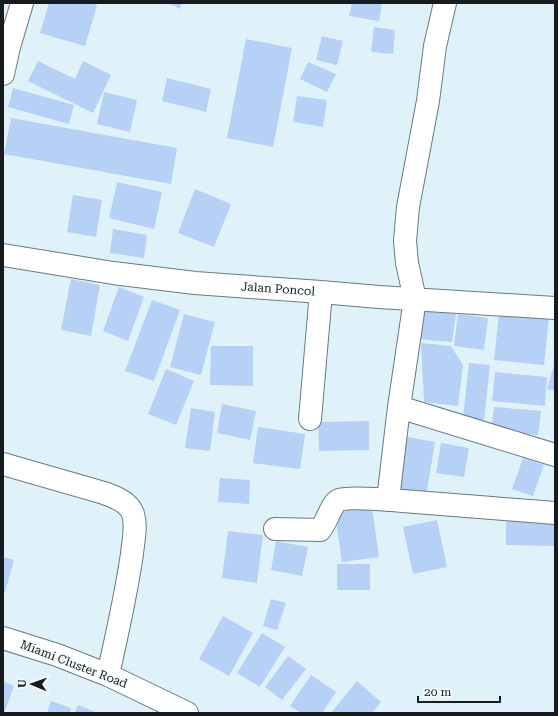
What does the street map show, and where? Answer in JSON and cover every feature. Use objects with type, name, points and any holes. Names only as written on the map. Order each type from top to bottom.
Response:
[{"type":"street","points":[[3,74],[22,3]]},
{"type":"street","points":[[388,500],[414,299],[407,263],[405,241],[408,206],[428,101],[435,46],[445,3]]},
{"type":"street","name":"Jalan Poncol","points":[[3,255],[164,280],[379,298],[555,308]]},
{"type":"street","points":[[310,419],[321,292]]},
{"type":"street","points":[[399,407],[555,455]]},
{"type":"street","points":[[3,464],[104,493],[128,505],[133,514],[134,540],[128,580],[108,675]]},
{"type":"street","points":[[275,529],[320,530],[324,525],[334,503],[338,500],[348,498],[555,513]]},
{"type":"street","name":"Miami Cluster Road","points":[[3,638],[57,655],[108,675],[187,713]]},
{"type":"building","points":[[49,3],[92,3],[97,5],[85,46],[40,33]]},
{"type":"building","points":[[168,3],[182,3],[180,9]]},
{"type":"building","points":[[352,3],[382,3],[379,21],[349,16]]},
{"type":"building","points":[[374,27],[395,30],[393,54],[371,52]]},
{"type":"building","points":[[322,36],[343,41],[337,65],[316,60]]},
{"type":"building","points":[[246,39],[292,48],[273,147],[227,138]]},
{"type":"building","points":[[38,61],[75,79],[83,61],[111,75],[93,113],[28,81]]},
{"type":"building","points":[[308,62],[336,74],[327,92],[300,79]]},
{"type":"building","points":[[167,78],[211,89],[206,112],[162,101]]},
{"type":"building","points":[[13,88],[74,105],[69,124],[8,107]]},
{"type":"building","points":[[104,92],[137,100],[130,132],[97,124]]},
{"type":"building","points":[[297,96],[327,100],[323,127],[293,122]]},
{"type":"building","points":[[11,118],[177,148],[171,184],[4,154]]},
{"type":"building","points":[[117,182],[162,192],[154,229],[109,218]]},
{"type":"building","points":[[195,189],[231,204],[214,247],[178,233]]},
{"type":"building","points":[[73,195],[102,200],[96,237],[67,232]]},
{"type":"building","points":[[113,229],[147,235],[144,258],[110,253]]},
{"type":"building","points":[[71,279],[100,285],[91,336],[61,330]]},
{"type":"building","points":[[119,287],[144,297],[128,341],[103,331]]},
{"type":"building","points":[[152,300],[180,310],[154,381],[125,371]]},
{"type":"building","points":[[418,307],[457,307],[452,342],[417,339]]},
{"type":"building","points":[[499,313],[549,317],[544,365],[494,360]]},
{"type":"building","points":[[184,314],[215,322],[201,375],[170,367]]},
{"type":"building","points":[[458,314],[488,318],[484,350],[454,346]]},
{"type":"building","points":[[421,343],[451,346],[463,365],[458,406],[424,402]]},
{"type":"building","points":[[211,346],[253,346],[253,386],[210,385]]},
{"type":"building","points":[[555,362],[555,391],[547,389]]},
{"type":"building","points":[[469,363],[490,365],[484,421],[463,418]]},
{"type":"building","points":[[166,369],[194,381],[176,425],[148,414]]},
{"type":"building","points":[[495,372],[547,377],[545,406],[492,401]]},
{"type":"building","points":[[222,404],[256,411],[250,440],[217,433]]},
{"type":"building","points":[[494,407],[541,411],[538,435],[491,431]]},
{"type":"building","points":[[191,408],[215,412],[210,451],[185,448]]},
{"type":"building","points":[[369,421],[369,450],[319,451],[318,422]]},
{"type":"building","points":[[258,427],[305,434],[300,469],[253,463]]},
{"type":"building","points":[[402,436],[435,442],[426,497],[393,492]]},
{"type":"building","points":[[441,443],[469,448],[464,477],[436,473]]},
{"type":"building","points":[[523,458],[544,465],[533,496],[512,489]]},
{"type":"building","points":[[220,478],[250,480],[249,504],[218,502]]},
{"type":"building","points":[[371,501],[379,557],[342,562],[334,507]]},
{"type":"building","points":[[506,518],[555,519],[555,546],[506,545]]},
{"type":"building","points":[[437,520],[447,567],[413,574],[403,527]]},
{"type":"building","points":[[228,531],[263,535],[257,583],[222,578]]},
{"type":"building","points":[[276,541],[308,547],[302,576],[271,570]]},
{"type":"building","points":[[3,557],[14,560],[5,592],[3,591]]},
{"type":"building","points":[[337,564],[370,564],[370,590],[337,590]]},
{"type":"building","points":[[271,599],[286,603],[277,630],[263,626]]},
{"type":"building","points":[[223,616],[253,633],[229,676],[199,659]]},
{"type":"building","points":[[262,633],[285,647],[260,687],[237,673]]},
{"type":"building","points":[[288,656],[306,669],[282,700],[265,687]]},
{"type":"building","points":[[311,675],[336,692],[322,713],[301,713],[290,706]]},
{"type":"building","points":[[3,681],[14,686],[4,713],[3,713]]},
{"type":"building","points":[[357,681],[381,702],[372,713],[331,713]]},
{"type":"building","points":[[51,701],[71,708],[70,713],[47,713]]},
{"type":"building","points":[[78,705],[98,713],[75,713]]}]
